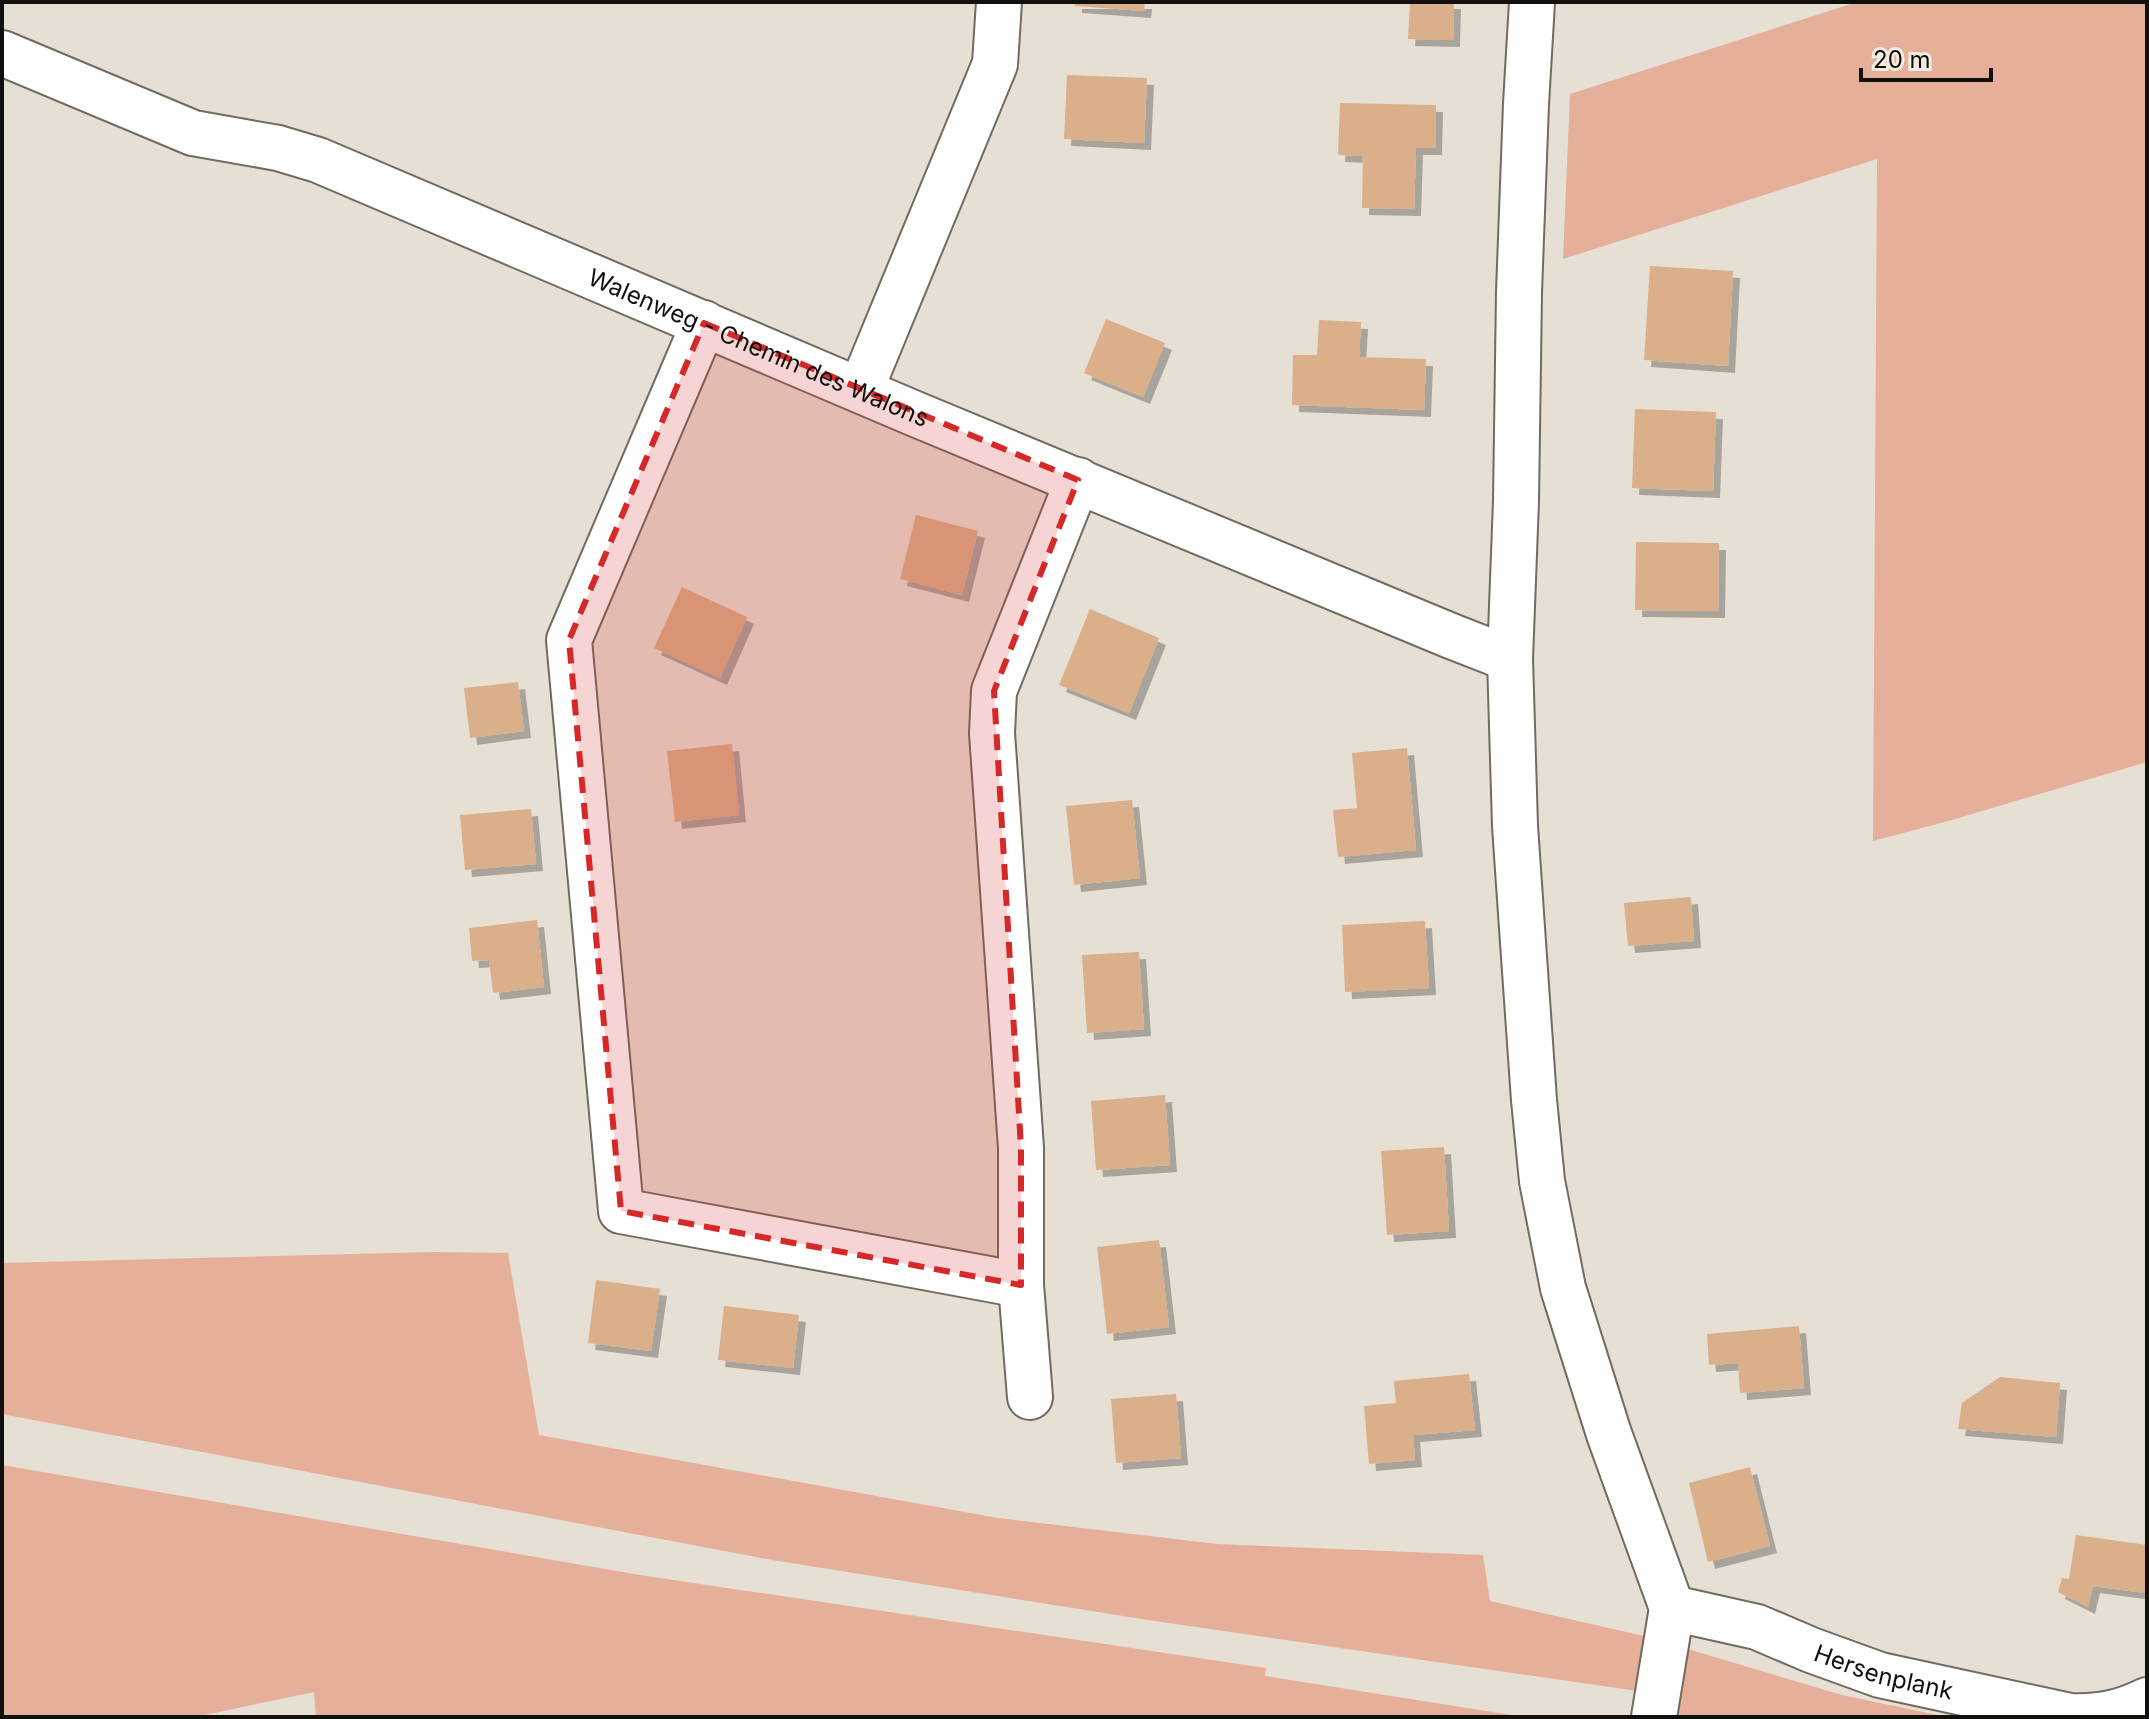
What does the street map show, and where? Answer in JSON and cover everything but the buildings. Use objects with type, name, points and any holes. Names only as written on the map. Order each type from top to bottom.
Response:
[{"type":"street","points":[[861,389],[995,64],[999,2]]},
{"type":"street","points":[[1532,2],[1520,277],[1510,659],[1515,826],[1534,1100],[1542,1181],[1563,1288],[1609,1434],[1672,1608],[1654,1717]]},
{"type":"street","name":"Walenweg - Chemin des Walons","points":[[2,53],[193,133],[278,148],[318,160],[913,413],[1510,659]]},
{"type":"street","points":[[704,323],[569,640],[621,1211],[1021,1285]]},
{"type":"street","points":[[1030,1397],[1021,1285],[1021,1148],[992,733],[994,691],[1078,480]]},
{"type":"street","name":"Hersenplank","points":[[1672,1608],[1757,1627],[1880,1675],[2070,1716],[2113,1714],[2147,1700]]},
{"type":"highlighted area","points":[[704,323],[1078,480],[994,691],[1021,1148],[1021,1285],[621,1211],[569,640]]},
{"type":"shaded area","points":[[1857,2],[2147,2],[2147,762],[1873,841],[1877,159],[1563,259],[1570,94]]},
{"type":"shaded area","points":[[433,1252],[508,1253],[539,1435],[998,1518],[1217,1544],[1483,1555],[1490,1601],[1644,1636],[1637,1691],[1148,1620],[766,1559],[2,1414],[2,1263]]},
{"type":"shaded area","points":[[2,1465],[640,1575],[1266,1668],[1265,1676],[1524,1717],[316,1717],[314,1692],[195,1717],[2,1715]]},
{"type":"shaded area","points":[[1681,1647],[1842,1695],[1947,1717],[1670,1717]]}]
